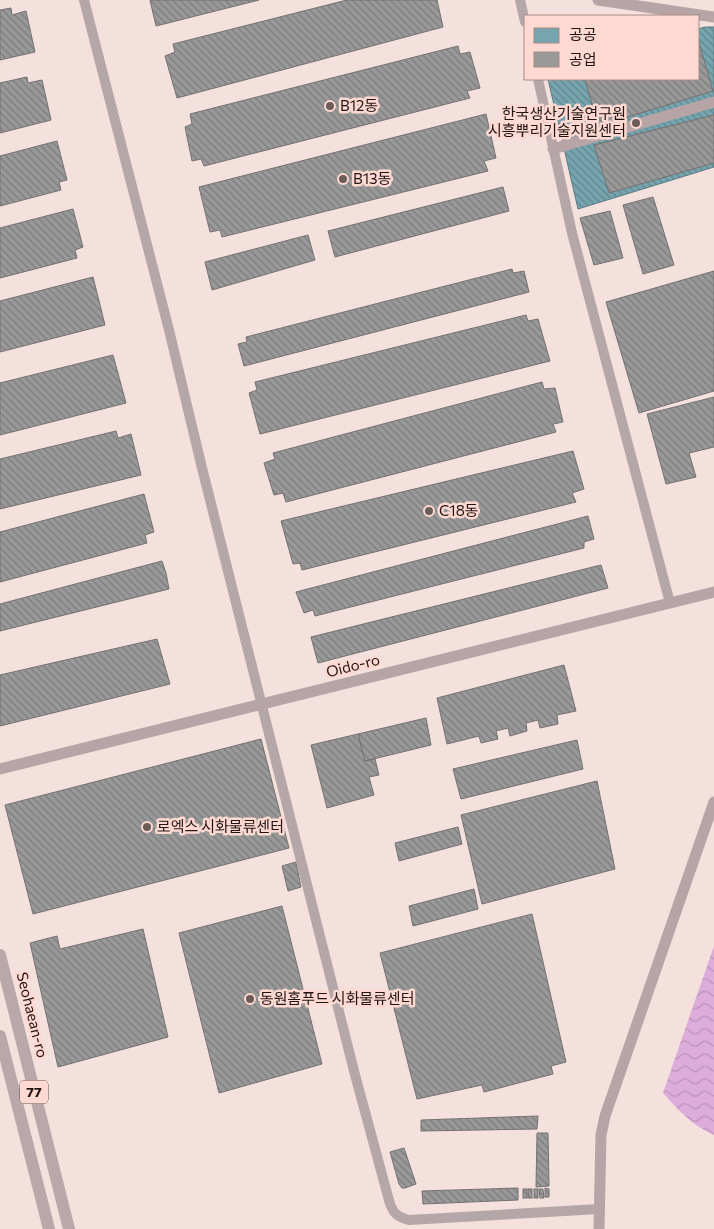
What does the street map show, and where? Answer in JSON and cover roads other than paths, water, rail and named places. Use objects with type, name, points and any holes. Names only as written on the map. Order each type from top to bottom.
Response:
[{"type":"main road","points":[[598,0],[714,17]]},
{"type":"main road","points":[[553,148],[714,102]]},
{"type":"main road","name":"Oido-ro","points":[[0,769],[714,592]]},
{"type":"main road","points":[[0,760],[15,765]]},
{"type":"main road","points":[[599,1229],[601,1135],[605,1116],[714,802]]},
{"type":"main road","name":"Seohaean-ro","points":[[0,955],[69,1229]]},
{"type":"main road","name":"77","points":[[0,1036],[49,1229]]},
{"type":"street","points":[[84,0],[169,330],[354,1071],[390,1204],[394,1213],[400,1218],[409,1220],[599,1209]]},
{"type":"street","points":[[520,0],[524,18]]},
{"type":"street","points":[[538,80],[572,233],[670,603]]},
{"type":"water","points":[[714,946],[714,1135],[693,1122],[663,1093]]},
{"type":"place","name":"B12동","points":[[330,106]]},
{"type":"place","name":"한국생산기술연구원 시흥뿌리기술지원센터","points":[[636,123]]},
{"type":"place","name":"B13동","points":[[343,179]]},
{"type":"place","name":"C18동","points":[[429,511]]},
{"type":"place","name":"로엑스 시화물류센터","points":[[147,827]]},
{"type":"place","name":"동원홈푸드 시화물류센터","points":[[250,999]]}]
